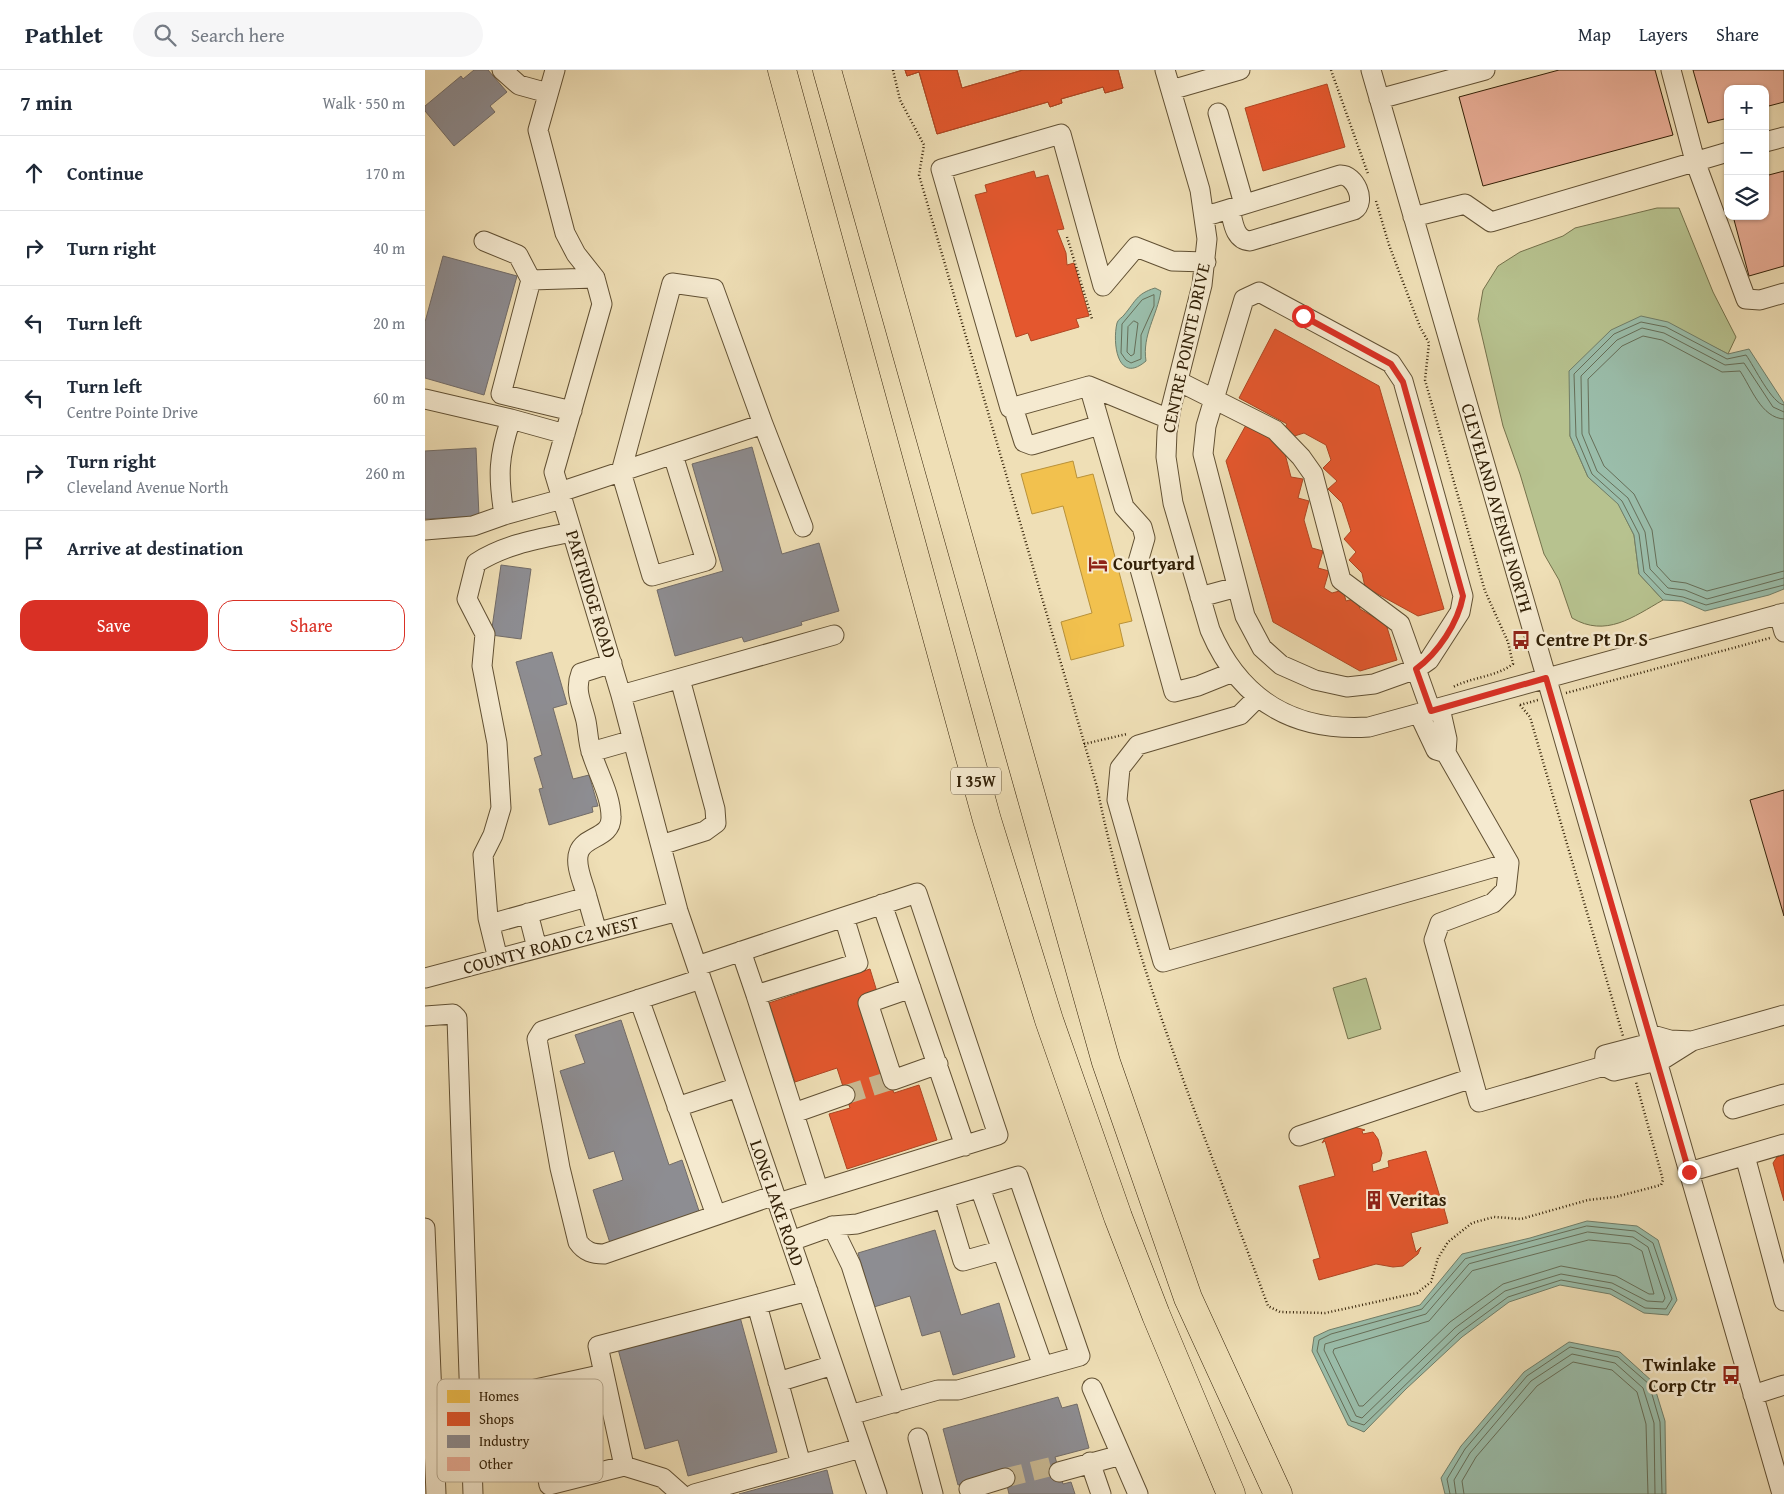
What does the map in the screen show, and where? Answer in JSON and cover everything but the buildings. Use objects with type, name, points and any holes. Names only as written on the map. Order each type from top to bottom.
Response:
[{"type":"highway","name":"I 35W","points":[[782,70],[987,820],[1017,920],[1080,1110],[1118,1217],[1226,1488]]},
{"type":"highway","name":"I 35W","points":[[827,70],[1104,1054],[1145,1178],[1188,1298],[1247,1431],[1278,1494]]},
{"type":"highway","points":[[1247,1431],[1287,1494]]},
{"type":"street","points":[[502,70],[519,85],[549,94]]},
{"type":"street","points":[[555,70],[538,130],[565,234],[576,254],[595,278]]},
{"type":"street","name":"CENTRE POINTE DRIVE","points":[[1165,70],[1205,216],[1206,262],[1169,419],[1166,457],[1168,482],[1209,630],[1219,651],[1233,672],[1258,697],[1284,714],[1328,727],[1369,727],[1429,707],[1546,678]]},
{"type":"street","points":[[1171,90],[1240,70]]},
{"type":"street","name":"CLEVELAND AVENUE NORTH","points":[[1371,70],[1753,1395],[1777,1456],[1781,1494]]},
{"type":"street","points":[[1379,99],[1485,70]]},
{"type":"street","points":[[1671,70],[1695,161],[1746,299],[1760,300],[1784,293]]},
{"type":"street","points":[[1205,216],[1237,206],[1343,175],[1354,181],[1360,200],[1358,206],[1353,210],[1250,241],[1242,240],[1237,235],[1237,206],[1218,113]]},
{"type":"street","points":[[1100,425],[1032,445],[1024,442],[1021,438],[941,169],[1061,134],[1103,286],[1136,246],[1172,260],[1206,262]]},
{"type":"street","points":[[1769,141],[1784,137]]},
{"type":"street","points":[[1413,217],[1465,204],[1491,222],[1724,153]]},
{"type":"street","points":[[485,241],[518,255],[531,280],[501,394],[572,411]]},
{"type":"street","points":[[531,280],[595,278]]},
{"type":"street","name":"PARTRIDGE ROAD","points":[[595,278],[602,304],[554,472],[621,695],[678,911]]},
{"type":"street","points":[[673,455],[706,561],[652,576],[621,472],[672,283],[714,289],[803,527]]},
{"type":"street","points":[[1259,292],[1391,364],[1403,382],[1463,596],[1460,612],[1429,660],[1416,669],[1374,684],[1347,687],[1315,680],[1281,665],[1262,648],[1245,616],[1237,587],[1203,454],[1206,426],[1244,300],[1259,292]]},
{"type":"street","points":[[1178,381],[1275,430],[1301,457],[1313,474],[1341,580],[1400,624],[1429,707],[1436,750],[1446,754],[1509,863],[1506,890],[1493,903],[1440,923],[1434,940],[1479,1102],[1604,1066],[1614,1072],[1650,1038],[1692,1041]]},
{"type":"street","points":[[1013,407],[1089,386],[1169,419]]},
{"type":"street","points":[[1089,386],[1124,507],[1142,527],[1145,538],[1138,562],[1174,692],[1198,686],[1233,672]]},
{"type":"street","points":[[425,399],[565,434]]},
{"type":"street","points":[[504,515],[499,481],[501,456],[511,419]]},
{"type":"street","points":[[425,530],[473,526],[561,496],[621,472],[763,424]]},
{"type":"street","points":[[498,959],[490,924],[483,855],[493,835],[501,808],[497,743],[482,666],[485,634],[467,599],[476,563],[493,552],[513,544],[572,532]]},
{"type":"street","points":[[1200,597],[1237,587]]},
{"type":"street","points":[[1546,678],[1780,624]]},
{"type":"street","points":[[621,695],[834,635]]},
{"type":"street","points":[[597,932],[577,861],[579,850],[585,843],[607,829],[612,818],[598,767],[591,752],[587,722],[576,684],[581,673],[612,664]]},
{"type":"street","points":[[661,845],[705,831],[716,823],[715,809],[680,679]]},
{"type":"street","points":[[1258,697],[1240,715],[1138,745],[1120,768],[1117,800],[1163,962],[1509,863]]},
{"type":"street","points":[[591,752],[633,740]]},
{"type":"street","points":[[917,892],[998,1136],[818,1189],[716,1215],[604,1254],[594,1254],[583,1249],[578,1242],[560,1168],[537,1039],[542,1030],[639,999],[699,973],[741,951],[844,917],[917,892]]},
{"type":"street","points":[[490,924],[587,897]]},
{"type":"street","points":[[883,904],[965,1146]]},
{"type":"street","name":"COUNTY ROAD C2 WEST","points":[[425,978],[678,911]]},
{"type":"street","name":"LONG LAKE ROAD","points":[[678,911],[877,1494]]},
{"type":"street","points":[[528,913],[537,948]]},
{"type":"street","points":[[757,995],[859,963],[844,917]]},
{"type":"street","points":[[741,951],[757,995],[818,1189]]},
{"type":"street","points":[[911,988],[868,1003],[891,1080],[938,1064]]},
{"type":"street","points":[[639,999],[716,1215]]},
{"type":"street","points":[[425,1016],[453,1014],[457,1018],[469,1379]]},
{"type":"street","points":[[1630,1058],[1657,1062],[1692,1041],[1784,1015]]},
{"type":"street","points":[[1299,1136],[1473,1078]]},
{"type":"street","points":[[677,1107],[738,1087]]},
{"type":"street","points":[[1733,1109],[1784,1094]]},
{"type":"street","points":[[794,1113],[845,1095]]},
{"type":"street","points":[[1689,1172],[1784,1144]]},
{"type":"street","points":[[1745,1156],[1784,1301]]},
{"type":"street","points":[[791,1241],[832,1226],[857,1224],[1018,1176],[1080,1356],[958,1390],[938,1390],[850,1415]]},
{"type":"street","points":[[980,1188],[1043,1366]]},
{"type":"street","points":[[943,1198],[963,1261],[1002,1250]]},
{"type":"street","points":[[832,1226],[851,1264],[895,1402]]},
{"type":"street","points":[[425,1228],[436,1494]]},
{"type":"street","points":[[624,1466],[598,1346],[808,1291]]},
{"type":"street","points":[[757,1304],[801,1464]]},
{"type":"street","points":[[778,1382],[833,1365]]},
{"type":"street","points":[[581,1379],[604,1374]]},
{"type":"street","points":[[1753,1395],[1784,1386]]},
{"type":"street","points":[[1092,1388],[1138,1494]]},
{"type":"street","points":[[918,1438],[933,1494]]},
{"type":"street","points":[[694,1494],[861,1448]]},
{"type":"street","points":[[1058,1468],[1077,1460],[1090,1462],[1121,1455]]},
{"type":"street","points":[[1090,1462],[1101,1494]]},
{"type":"street","points":[[603,1471],[624,1466],[663,1478],[681,1494]]},
{"type":"street","points":[[548,1482],[549,1485],[561,1482]]},
{"type":"street","points":[[967,1493],[1006,1482]]},
{"type":"path","points":[[893,70],[900,100],[924,144],[919,175],[1097,787],[1112,858],[1191,1104],[1269,1306],[1280,1312],[1325,1312],[1417,1293],[1431,1282],[1438,1258],[1448,1242],[1472,1223],[1494,1218],[1521,1219],[1587,1200],[1615,1197],[1661,1185],[1663,1180],[1630,1058],[1530,718],[1520,704]]},
{"type":"path","points":[[1331,70],[1369,177]]},
{"type":"path","points":[[1374,195],[1389,245],[1419,327],[1429,343],[1425,380],[1485,591],[1508,642],[1513,664],[1497,672],[1468,679],[1447,690],[1429,707]]},
{"type":"path","points":[[1067,237],[1092,319]]},
{"type":"path","points":[[1575,691],[1780,624]]},
{"type":"shaded area","points":[[1657,208],[1679,208],[1713,292],[1736,337],[1728,354],[1700,340],[1571,404],[1570,436],[1588,477],[1618,503],[1634,535],[1639,574],[1663,600],[1619,623],[1608,626],[1596,626],[1584,624],[1572,618],[1559,580],[1544,554],[1520,474],[1503,426],[1478,319],[1483,290],[1498,266],[1520,252],[1563,236],[1575,228]]},
{"type":"shaded area","points":[[1366,978],[1381,1029],[1348,1039],[1333,988]]},
{"type":"water","points":[[1155,288],[1161,291],[1146,343],[1146,361],[1137,367],[1129,368],[1123,365],[1119,359],[1115,341],[1117,323],[1140,295]]},
{"type":"water","points":[[1641,316],[1668,322],[1728,354],[1749,349],[1784,403],[1784,589],[1769,595],[1705,611],[1682,601],[1663,600],[1639,574],[1634,535],[1618,504],[1588,477],[1570,436],[1569,371],[1611,330]]},
{"type":"water","points":[[1587,1221],[1637,1226],[1658,1240],[1677,1300],[1668,1315],[1644,1313],[1610,1294],[1560,1285],[1509,1302],[1462,1337],[1406,1389],[1364,1432],[1348,1425],[1312,1351],[1314,1337],[1329,1330],[1420,1305],[1462,1254],[1530,1238]]},
{"type":"water","points":[[1569,1342],[1620,1352],[1653,1382],[1665,1421],[1666,1494],[1445,1494],[1441,1478],[1461,1446],[1524,1372]]},
{"type":"tunnel","points":[[845,1095],[889,1081]]},
{"type":"tunnel","points":[[1005,1478],[1057,1465]]},
{"type":"place","name":"Courtyard","points":[[1098,564]]},
{"type":"place","name":"Centre Pt Dr S","points":[[1521,640]]},
{"type":"place","name":"Veritas","points":[[1374,1200]]},
{"type":"place","name":"Twinlake Corp Ctr","points":[[1731,1375]]},
{"type":"route","points":[[1303,316],[1391,364],[1403,382],[1463,596],[1460,612],[1429,660],[1416,669],[1431,711],[1546,678],[1689,1172]]}]
